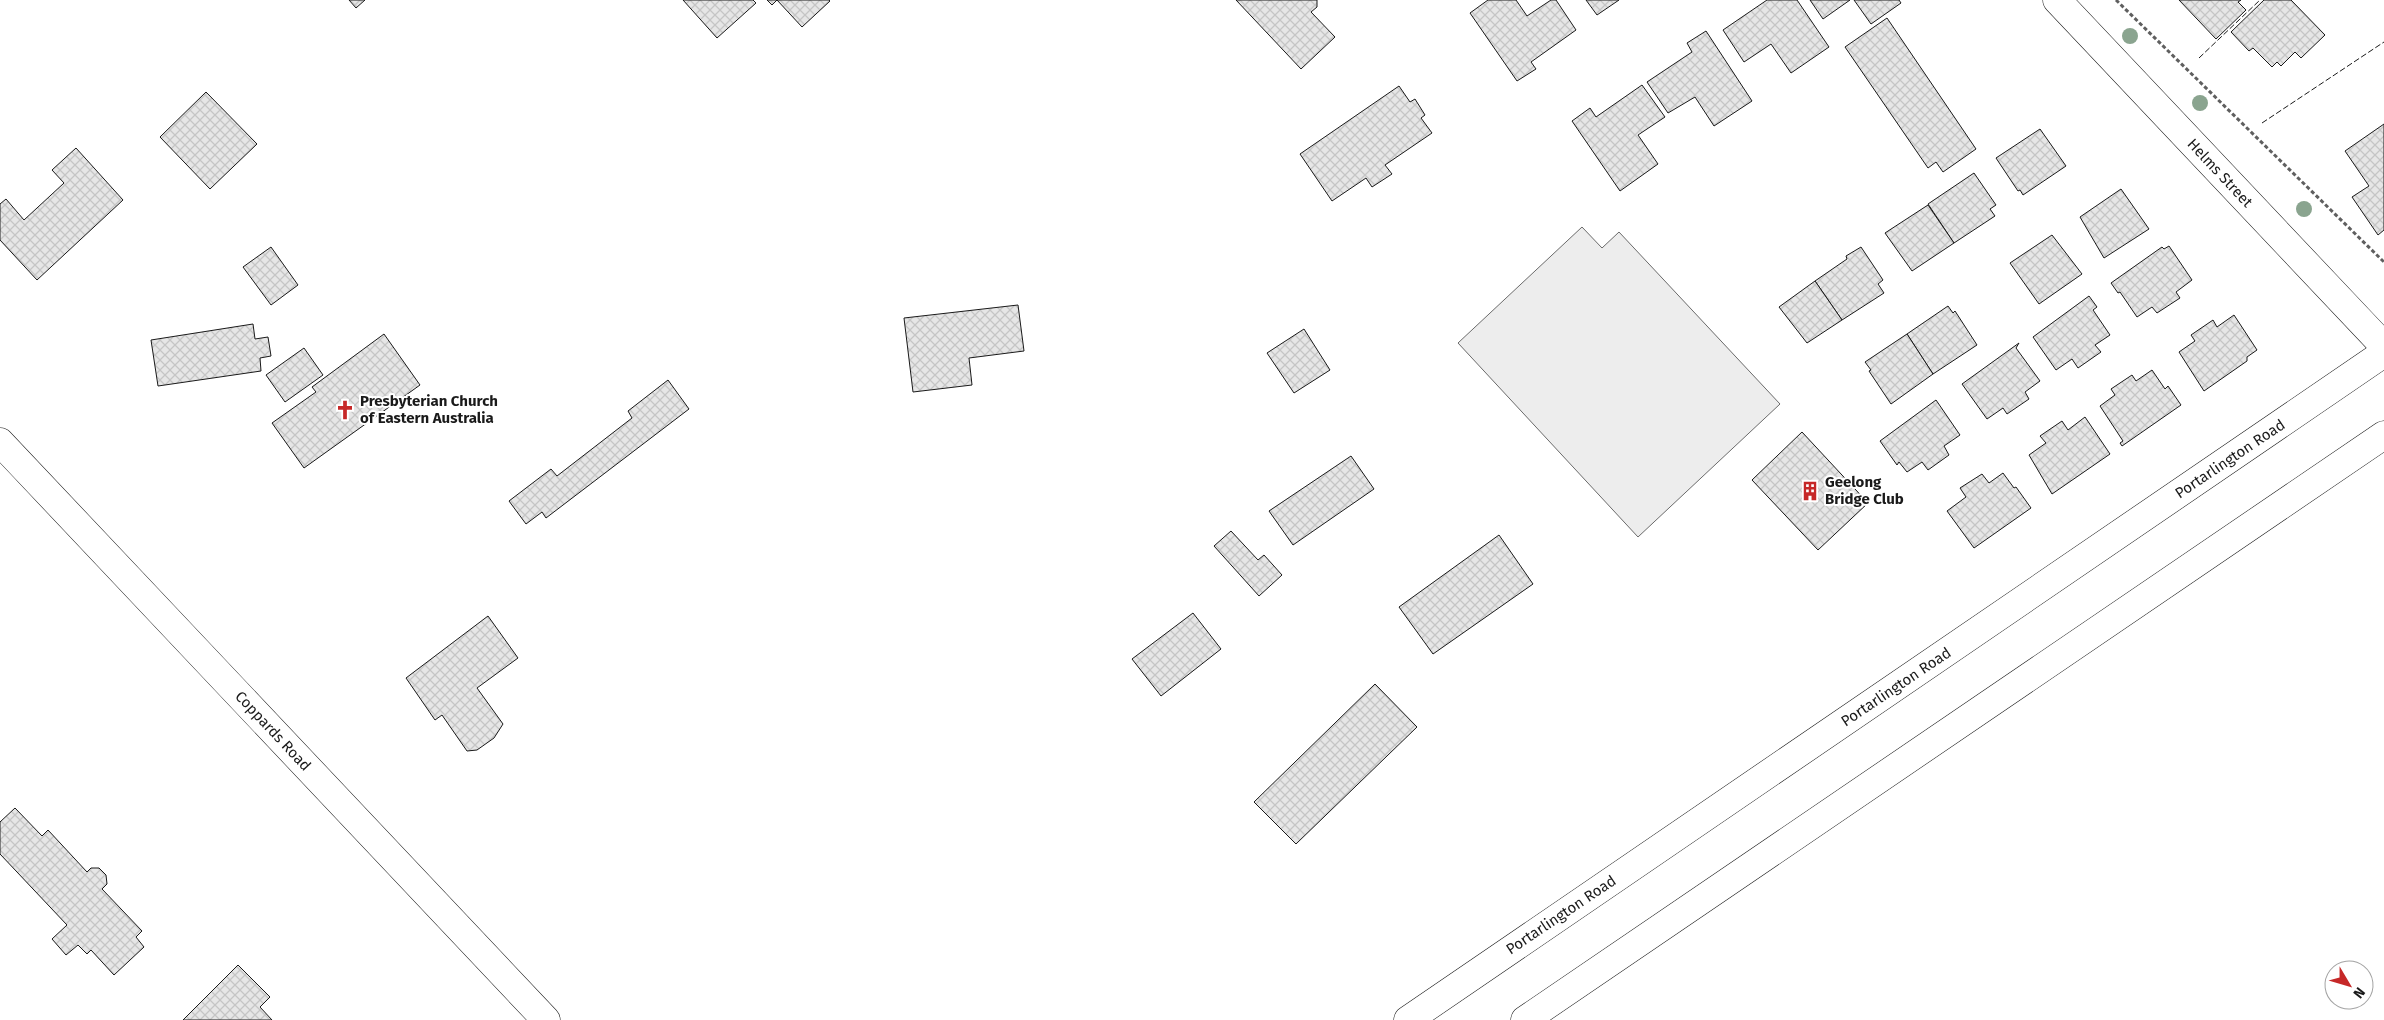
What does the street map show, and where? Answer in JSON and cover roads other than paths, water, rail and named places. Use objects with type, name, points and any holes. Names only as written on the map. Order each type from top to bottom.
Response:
[{"type":"main road","name":"Helms Street","points":[[2057,0],[2384,346]]},
{"type":"main road","name":"Portarlington Road","points":[[1408,1020],[2384,354]]},
{"type":"main road","points":[[1525,1020],[2384,435]]},
{"type":"main road","name":"Coppards Road","points":[[0,442],[546,1020]]},
{"type":"place","name":"Presbyterian Church of Eastern Australia","points":[[345,410]]},
{"type":"place","name":"Geelong Bridge Club","points":[[1810,491]]}]
